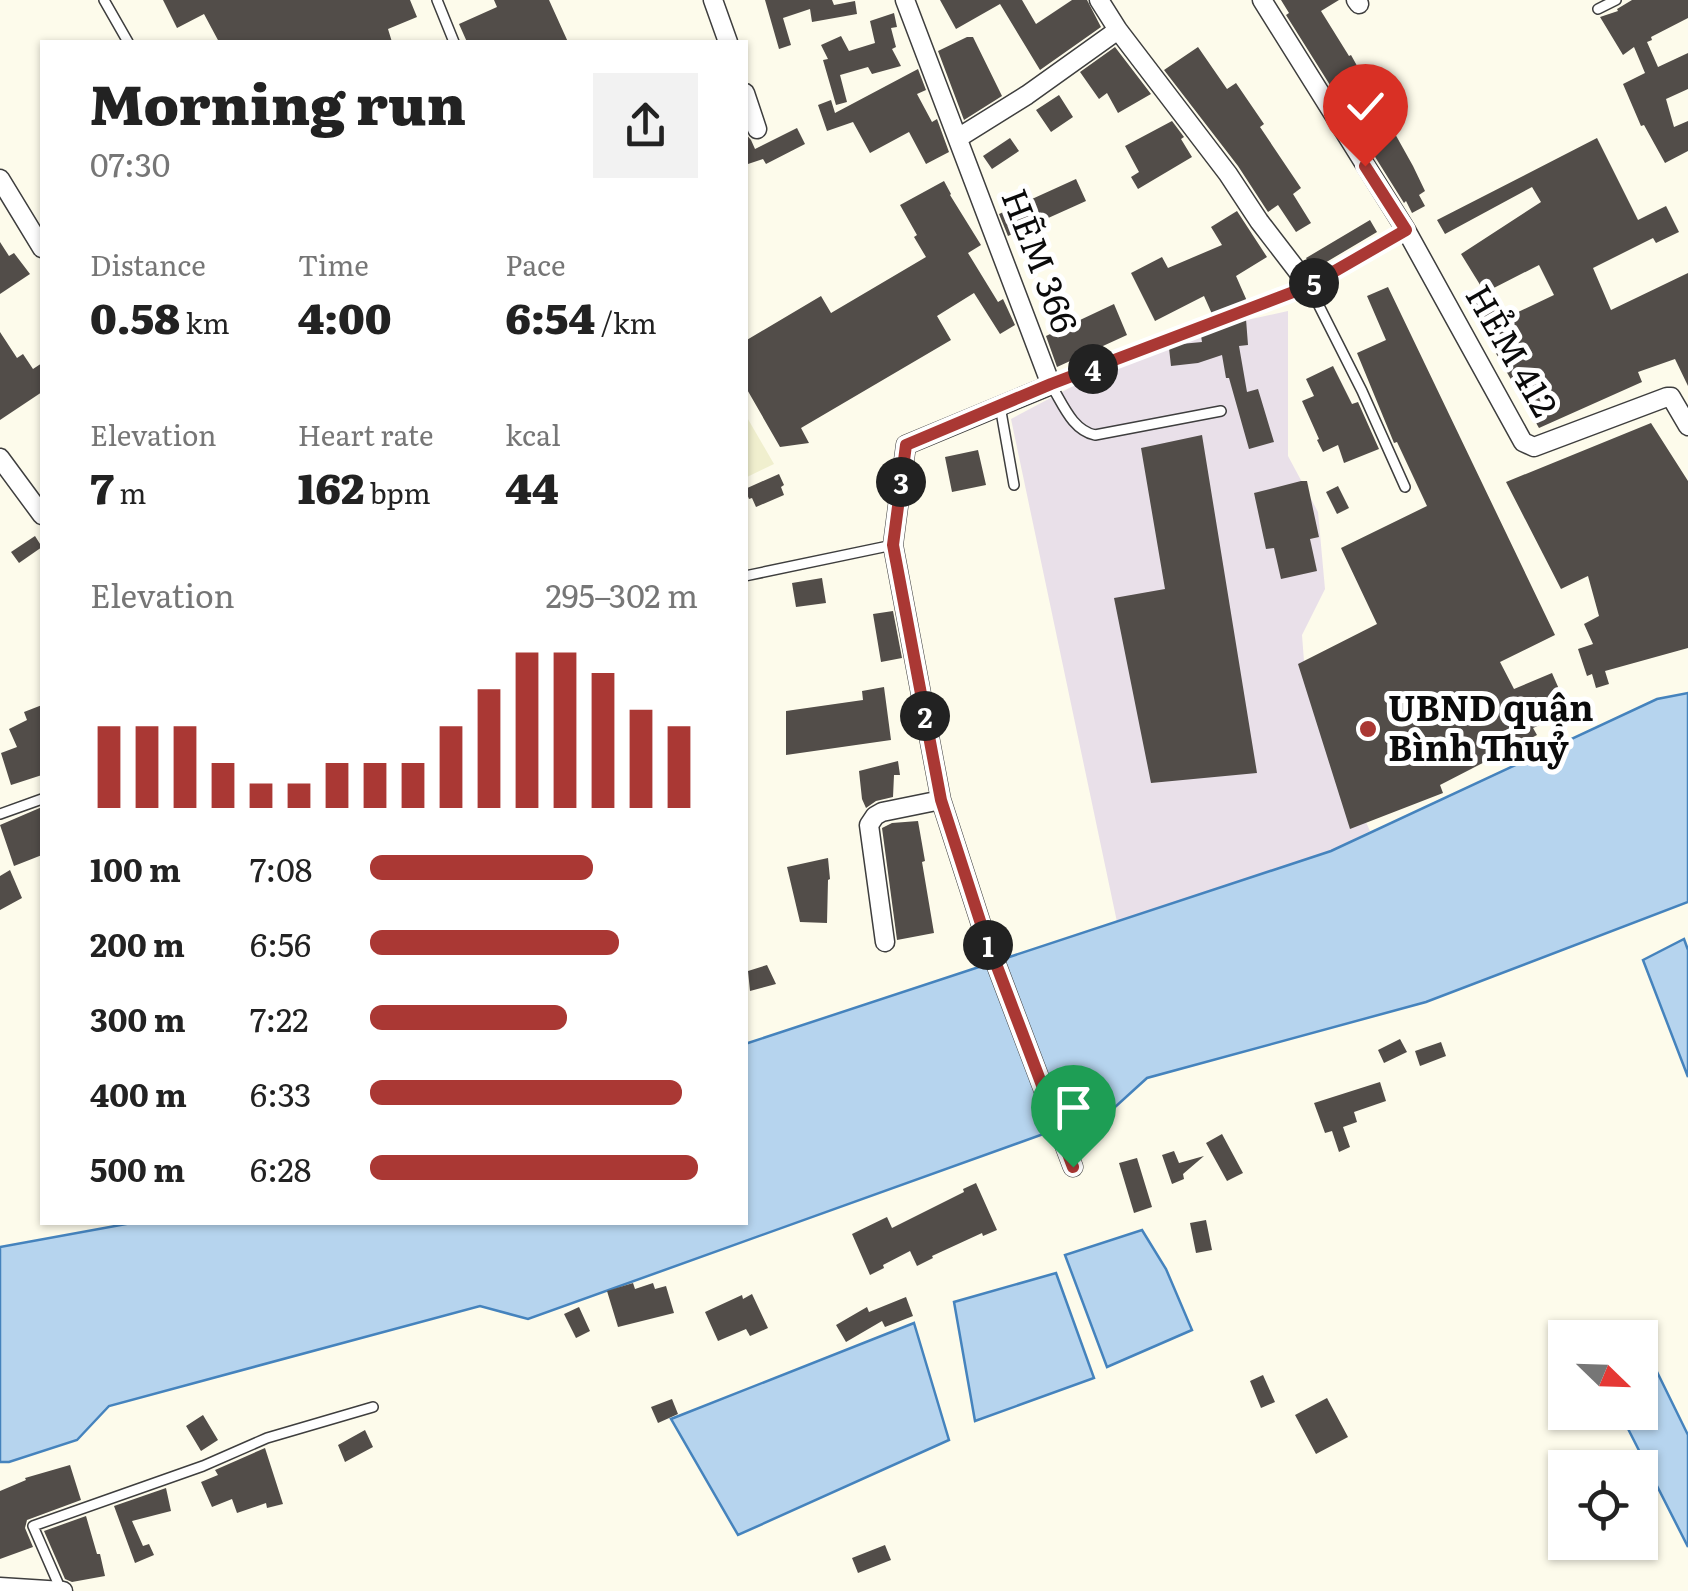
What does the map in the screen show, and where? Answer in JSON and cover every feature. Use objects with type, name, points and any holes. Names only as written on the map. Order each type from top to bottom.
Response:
[{"type":"street","points":[[713,0],[727,40]]},
{"type":"street","name":"HẼM 366","points":[[904,0],[1051,384],[906,445],[893,545],[941,800],[982,927],[1073,1167]]},
{"type":"street","points":[[1099,0],[1309,286]]},
{"type":"street","points":[[1262,0],[1406,230]]},
{"type":"street","points":[[958,138],[1028,95],[1118,30]]},
{"type":"street","points":[[748,102],[757,128]]},
{"type":"street","points":[[0,179],[40,245]]},
{"type":"street","name":"HẺM 412","points":[[1406,230],[1526,444],[1534,447],[1667,397],[1675,401],[1688,426]]},
{"type":"street","points":[[0,458],[40,511]]},
{"type":"street","points":[[885,942],[869,825],[882,812],[941,800]]},
{"type":"street","points":[[0,1586],[62,1591]]},
{"type":"lane","points":[[104,0],[127,40]]},
{"type":"lane","points":[[437,0],[453,40]]},
{"type":"lane","points":[[1598,9],[1616,0]]},
{"type":"lane","points":[[1220,410],[1095,436],[1083,432],[1072,420],[1051,384],[1309,286],[1406,230]]},
{"type":"lane","points":[[1309,286],[1362,391],[1404,487]]},
{"type":"lane","points":[[1000,406],[1014,485]]},
{"type":"lane","points":[[748,576],[893,545]]},
{"type":"lane","points":[[0,814],[40,799]]},
{"type":"lane","points":[[62,1591],[33,1526],[203,1466],[267,1438],[373,1407]]},
{"type":"shaded area","points":[[1288,311],[1288,456],[1318,512],[1325,589],[1302,635],[1306,687],[1370,831],[1331,851],[1117,922],[1011,419],[1164,338]]},
{"type":"green space","points":[[748,419],[774,464],[748,477]]},
{"type":"water","points":[[1688,693],[1688,902],[1426,1002],[1147,1078],[1113,1109],[528,1319],[480,1306],[109,1406],[77,1440],[0,1462],[0,1247],[121,1225],[748,1225],[748,1043],[1331,851],[1657,699]]},
{"type":"water","points":[[1684,939],[1688,950],[1688,1077],[1643,960]]},
{"type":"water","points":[[1142,1230],[1166,1269],[1192,1330],[1107,1367],[1065,1255]]},
{"type":"water","points":[[1056,1273],[1094,1378],[975,1421],[954,1302]]},
{"type":"water","points":[[914,1323],[949,1440],[738,1535],[671,1419]]},
{"type":"water","points":[[1658,1374],[1688,1435],[1688,1547],[1658,1488],[1658,1450],[1639,1450],[1629,1430],[1658,1430]]},
{"type":"building","points":[[163,0],[410,0],[417,17],[388,29],[391,40],[218,40],[204,14],[177,28]]},
{"type":"building","points":[[494,0],[549,0],[567,40],[466,40],[459,24],[497,7]]},
{"type":"building","points":[[765,0],[832,0],[834,5],[855,1],[857,14],[812,22],[810,9],[783,18],[791,45],[779,49]]},
{"type":"building","points":[[940,0],[1022,0],[1036,24],[1072,0],[1087,0],[1101,27],[1040,70],[1000,4],[956,29]]},
{"type":"building","points":[[1281,0],[1339,0],[1321,11],[1351,55],[1413,166],[1425,191],[1419,195],[1425,206],[1412,213],[1404,203],[1286,15],[1289,13]]},
{"type":"building","points":[[1632,0],[1688,0],[1688,18],[1647,42],[1658,67],[1688,53],[1688,89],[1666,99],[1674,127],[1688,121],[1688,151],[1665,163],[1644,125],[1641,126],[1623,84],[1645,73],[1634,47],[1623,55],[1600,17],[1618,11]]},
{"type":"building","points":[[894,13],[897,27],[891,28],[896,47],[892,49],[901,66],[872,74],[868,67],[840,75],[847,102],[836,105],[823,60],[828,59],[821,45],[841,36],[849,51],[875,43],[870,21]]},
{"type":"building","points":[[973,37],[1002,96],[964,120],[938,51]]},
{"type":"building","points":[[1115,47],[1151,94],[1118,113],[1107,93],[1099,99],[1080,72]]},
{"type":"building","points":[[1198,47],[1227,89],[1236,83],[1301,188],[1293,194],[1311,223],[1296,232],[1278,205],[1268,212],[1164,70]]},
{"type":"building","points":[[918,69],[926,90],[917,94],[932,122],[937,119],[949,152],[926,164],[909,132],[870,153],[853,122],[827,131],[818,105],[831,100],[835,113]]},
{"type":"building","points":[[1059,95],[1073,117],[1051,132],[1036,110]]},
{"type":"building","points":[[1172,121],[1192,157],[1138,189],[1131,177],[1139,172],[1125,146]]},
{"type":"building","points":[[797,128],[805,144],[766,164],[763,159],[748,164],[748,136],[755,149]]},
{"type":"building","points":[[1010,138],[1019,151],[992,169],[983,156]]},
{"type":"building","points":[[1597,138],[1638,220],[1666,206],[1679,232],[1656,243],[1653,238],[1593,268],[1611,310],[1688,273],[1688,386],[1675,359],[1638,372],[1642,382],[1539,428],[1464,298],[1482,288],[1461,254],[1541,202],[1532,187],[1445,234],[1437,220]],"holes":[[[1539,265],[1554,295],[1501,320],[1486,292]]]},
{"type":"building","points":[[1076,179],[1086,201],[1008,236],[999,214]]},
{"type":"building","points":[[944,181],[981,245],[968,253],[998,302],[1003,299],[1015,325],[1000,334],[974,293],[937,316],[951,340],[801,428],[809,443],[780,447],[748,391],[748,339],[821,296],[831,313],[926,257],[900,205]]},
{"type":"building","points":[[1237,211],[1267,257],[1236,276],[1247,301],[1212,314],[1204,296],[1155,321],[1131,273],[1162,257],[1168,268],[1222,245],[1211,227]]},
{"type":"building","points":[[1370,220],[1377,232],[1313,270],[1306,258]]},
{"type":"building","points":[[0,242],[9,256],[14,253],[30,274],[0,294]]},
{"type":"building","points":[[1388,287],[1555,635],[1500,662],[1514,689],[1552,673],[1569,712],[1533,728],[1537,735],[1440,785],[1443,793],[1350,829],[1298,664],[1377,624],[1341,548],[1427,506],[1397,442],[1394,443],[1357,353],[1386,340],[1367,296]]},
{"type":"building","points":[[1114,304],[1127,335],[1057,367],[1046,336]]},
{"type":"building","points":[[1246,319],[1248,345],[1239,346],[1247,392],[1258,389],[1274,442],[1249,449],[1222,355],[1171,366],[1169,348],[1202,342],[1201,336]]},
{"type":"building","points":[[0,332],[17,358],[23,354],[33,369],[40,364],[40,393],[0,420]]},
{"type":"building","points":[[1333,366],[1352,404],[1358,402],[1379,449],[1344,463],[1338,445],[1323,452],[1302,401],[1314,396],[1306,379]]},
{"type":"building","points":[[1651,423],[1688,481],[1688,648],[1605,671],[1609,684],[1596,688],[1592,674],[1587,676],[1578,649],[1593,644],[1584,624],[1599,616],[1588,576],[1561,589],[1506,482]]},
{"type":"building","points":[[1202,435],[1257,773],[1151,783],[1114,598],[1165,589],[1141,448]]},
{"type":"building","points":[[978,450],[986,485],[952,492],[945,457]]},
{"type":"building","points":[[779,474],[784,495],[756,507],[749,499],[748,488]]},
{"type":"building","points":[[1307,481],[1319,537],[1310,539],[1317,571],[1281,579],[1274,548],[1266,549],[1254,493]]},
{"type":"building","points":[[1338,486],[1349,508],[1337,514],[1326,492]]},
{"type":"building","points":[[35,536],[40,544],[40,548],[19,563],[11,552]]},
{"type":"building","points":[[822,578],[826,603],[796,607],[792,583]]},
{"type":"building","points":[[893,611],[902,658],[881,662],[873,614]]},
{"type":"building","points":[[884,687],[891,740],[786,755],[786,711],[863,700],[862,691]]},
{"type":"building","points":[[40,706],[40,776],[11,785],[1,753],[17,747],[9,729],[27,720],[24,712]]},
{"type":"building","points":[[898,761],[900,775],[894,775],[893,797],[866,808],[859,771]]},
{"type":"building","points":[[40,808],[40,856],[14,866],[0,825]]},
{"type":"building","points":[[918,821],[934,933],[897,940],[882,828]]},
{"type":"building","points":[[828,858],[827,923],[800,922],[787,867]]},
{"type":"building","points":[[10,870],[22,898],[0,910],[0,876]]},
{"type":"building","points":[[767,965],[776,984],[750,991],[748,971]]},
{"type":"building","points":[[1400,1039],[1407,1052],[1384,1063],[1378,1050]]},
{"type":"building","points":[[1441,1042],[1446,1056],[1420,1066],[1415,1051]]},
{"type":"building","points":[[1380,1082],[1386,1101],[1354,1112],[1357,1122],[1343,1127],[1350,1147],[1339,1152],[1332,1131],[1325,1133],[1314,1103]]},
{"type":"building","points":[[1222,1134],[1243,1173],[1227,1181],[1206,1143]]},
{"type":"building","points":[[1174,1151],[1179,1163],[1204,1156],[1183,1174],[1184,1179],[1172,1184],[1162,1155]]},
{"type":"building","points":[[1137,1158],[1152,1207],[1134,1213],[1119,1163]]},
{"type":"building","points":[[976,1183],[997,1230],[983,1236],[982,1233],[917,1266],[910,1251],[870,1275],[852,1234],[887,1217],[892,1228]]},
{"type":"building","points":[[1206,1220],[1212,1250],[1196,1253],[1190,1223]]},
{"type":"building","points":[[633,1283],[635,1289],[653,1283],[655,1289],[666,1286],[674,1313],[618,1327],[607,1291]]},
{"type":"building","points":[[752,1294],[768,1328],[750,1336],[746,1329],[718,1341],[705,1312]]},
{"type":"building","points":[[906,1297],[913,1316],[885,1327],[882,1321],[846,1342],[836,1325],[867,1307],[869,1312]]},
{"type":"building","points":[[579,1307],[590,1331],[576,1338],[564,1314]]},
{"type":"building","points":[[1263,1375],[1275,1402],[1261,1408],[1250,1381]]},
{"type":"building","points":[[1327,1398],[1348,1437],[1316,1454],[1295,1415]]},
{"type":"building","points":[[672,1399],[678,1414],[658,1423],[651,1407]]},
{"type":"building","points":[[203,1415],[218,1440],[201,1451],[186,1426]]},
{"type":"building","points":[[365,1430],[373,1447],[345,1462],[338,1445]]},
{"type":"building","points":[[265,1448],[283,1504],[267,1508],[266,1503],[237,1513],[232,1499],[212,1507],[201,1482],[218,1475],[215,1470]]},
{"type":"building","points":[[70,1465],[81,1500],[27,1520],[25,1528],[33,1547],[0,1559],[0,1491],[25,1478]]},
{"type":"building","points":[[166,1488],[171,1511],[132,1521],[143,1546],[149,1544],[154,1555],[135,1563],[114,1506]]},
{"type":"building","points":[[86,1516],[105,1576],[72,1582],[65,1579],[44,1531]]},
{"type":"building","points":[[885,1545],[891,1560],[858,1573],[852,1558]]},
{"type":"place","name":"UBND quận Bình Thuỷ","points":[[1368,729]]},
{"type":"route","points":[[1073,1167],[982,927],[941,800],[893,545],[906,445],[1051,384],[1309,286],[1406,230],[1365,166]]}]
